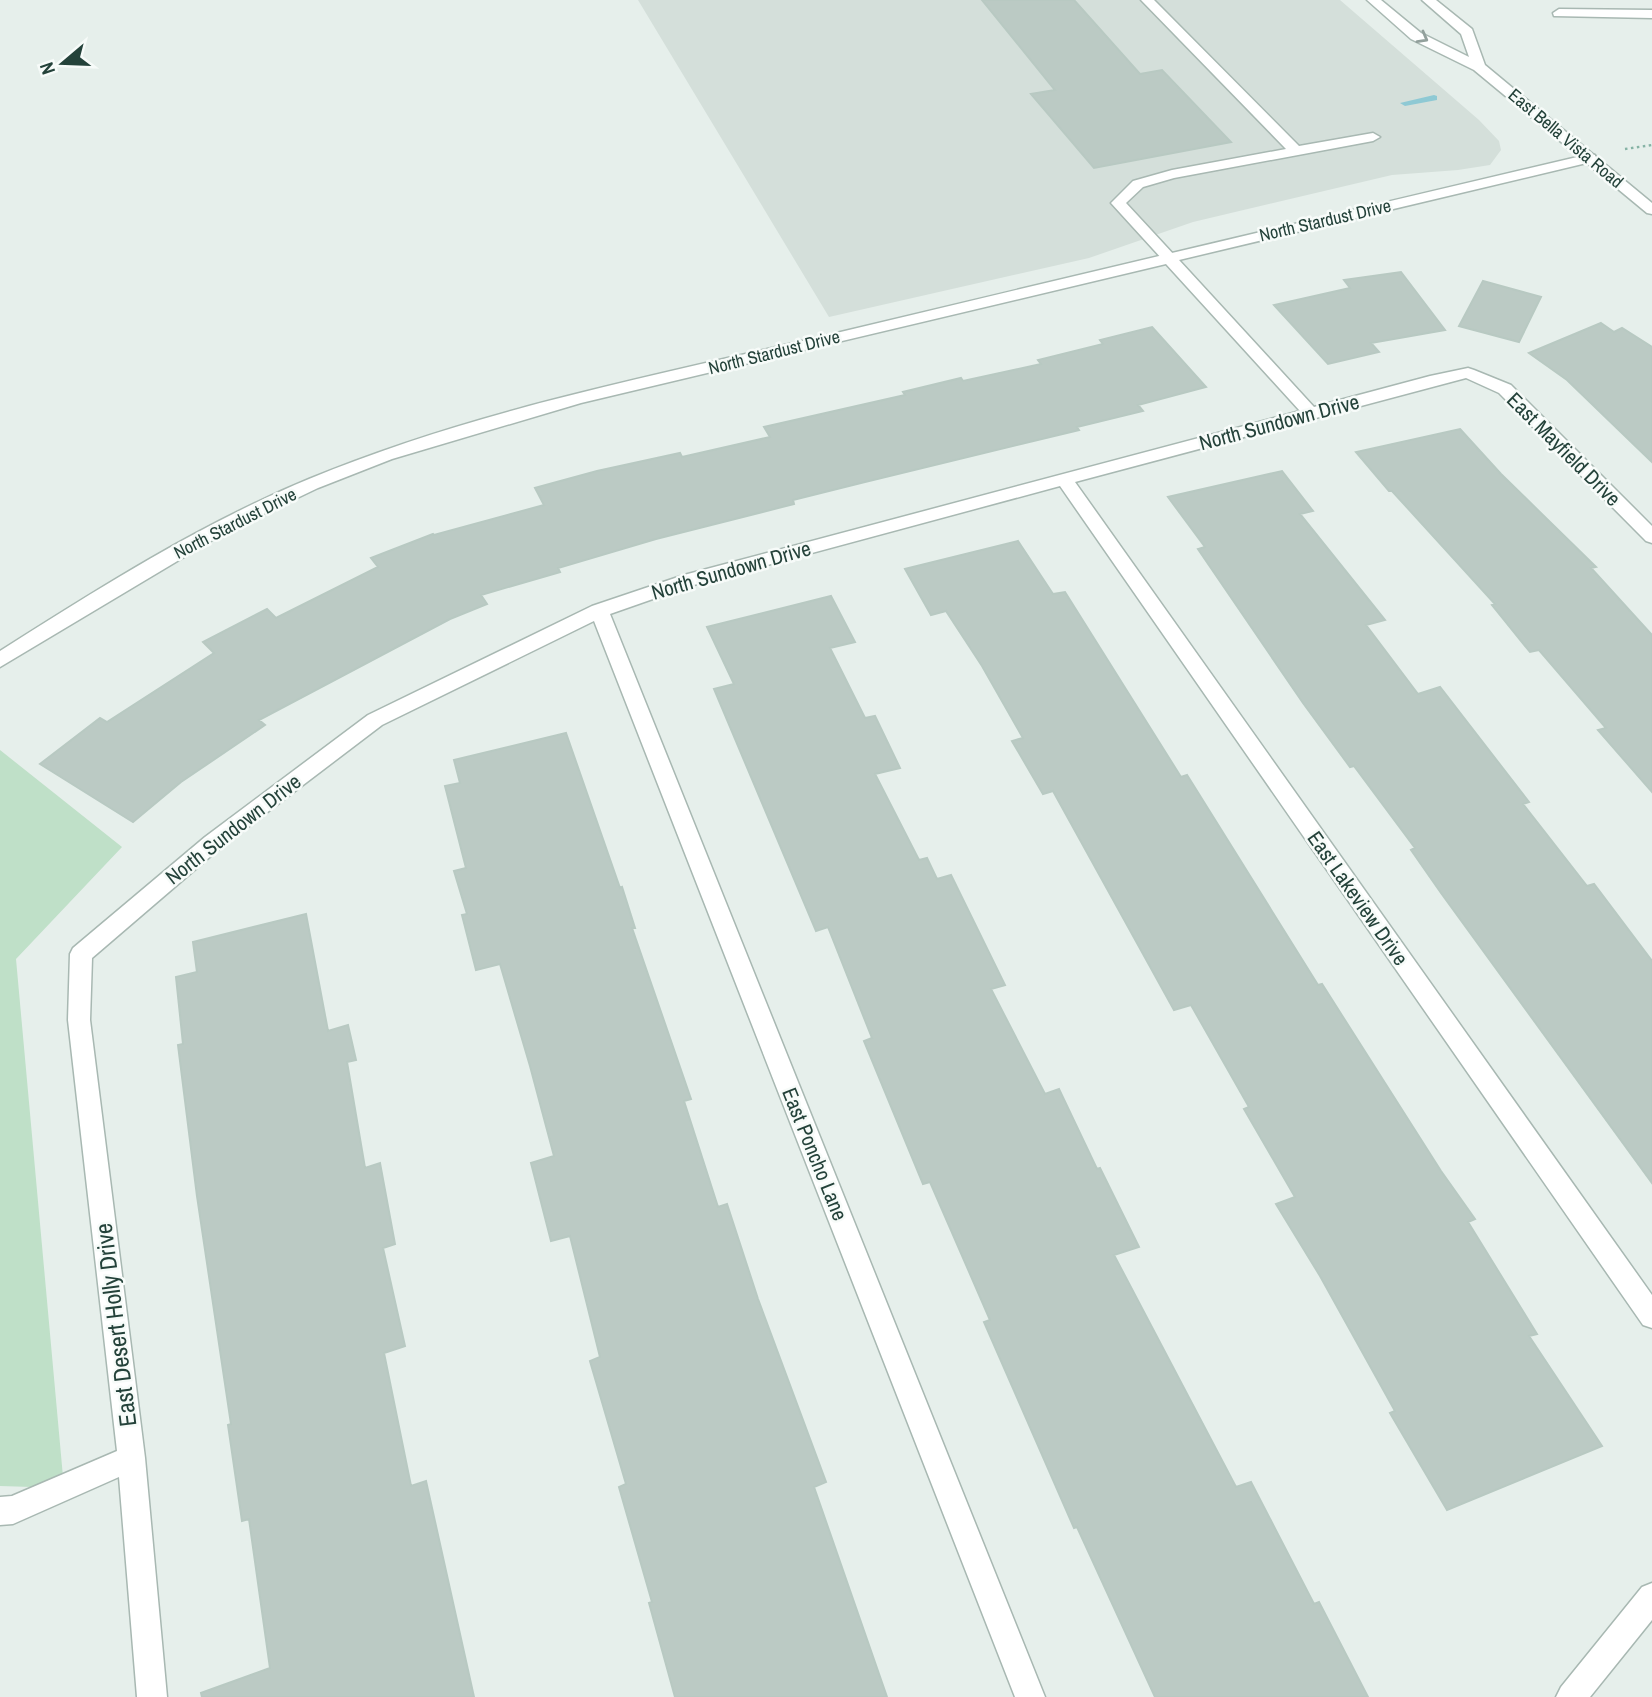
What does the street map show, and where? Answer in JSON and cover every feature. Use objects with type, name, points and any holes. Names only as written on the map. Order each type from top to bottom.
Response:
[{"type":"street","points":[[1147,0],[1297,152]]},
{"type":"street","name":"East Bella Vista Road","points":[[1373,0],[1416,36],[1479,67],[1652,210]]},
{"type":"street","points":[[1428,0],[1466,32],[1479,67]]},
{"type":"street","points":[[1559,13],[1652,14]]},
{"type":"street","points":[[1311,413],[1118,203],[1138,184],[1172,174],[1373,137]]},
{"type":"street","name":"North Stardust Drive","points":[[0,660],[190,544],[358,465],[483,425],[1168,257],[1590,158]]},
{"type":"street","name":"North Sundown Drive","points":[[81,954],[212,843],[375,720],[599,611],[684,581],[1468,373]]},
{"type":"street","name":"East Mayfield Drive","points":[[1468,373],[1506,389],[1652,537]]},
{"type":"street","name":"East Lakeview Drive","points":[[1065,480],[1652,1316]]},
{"type":"street","name":"East Poncho Lane","points":[[599,611],[1030,1697]]},
{"type":"street","name":"East Desert Holly Drive","points":[[81,954],[79,1020],[131,1458],[152,1697]]},
{"type":"street","points":[[0,1511],[13,1510],[131,1458]]},
{"type":"street","points":[[1571,1697],[1652,1597]]},
{"type":"shaded area","points":[[638,0],[1340,0],[1479,120],[1499,141],[1501,150],[1490,165],[1392,175],[1193,222],[1089,258],[829,317]]},
{"type":"green space","points":[[0,750],[122,847],[16,959],[64,1488],[0,1486]]},
{"type":"building","points":[[982,0],[1074,0],[1140,74],[1162,70],[1231,142],[1094,168],[1031,94],[1055,90]]},
{"type":"building","points":[[1401,272],[1445,330],[1371,343],[1379,352],[1328,364],[1274,305],[1350,288],[1344,280]]},
{"type":"building","points":[[1483,281],[1541,297],[1519,342],[1459,326]]},
{"type":"building","points":[[1601,323],[1614,332],[1622,328],[1652,347],[1652,462],[1567,380],[1529,353]]},
{"type":"building","points":[[1152,327],[1206,387],[1138,405],[1143,411],[1077,427],[1079,430],[793,500],[794,504],[656,539],[558,568],[560,572],[481,595],[487,604],[450,619],[259,720],[265,725],[181,782],[133,822],[40,764],[100,718],[107,722],[214,653],[203,642],[267,609],[276,618],[378,567],[371,558],[433,534],[544,505],[535,488],[597,471],[680,453],[682,457],[770,437],[764,427],[905,395],[903,392],[961,378],[963,381],[1041,364],[1038,360],[1103,344],[1100,340]]},
{"type":"building","points":[[1460,429],[1501,474],[1596,567],[1591,568],[1652,635],[1652,792],[1598,730],[1606,728],[1539,650],[1530,652],[1492,605],[1495,604],[1356,452]]},
{"type":"building","points":[[1282,471],[1313,511],[1300,514],[1385,620],[1366,625],[1418,694],[1440,687],[1529,802],[1523,804],[1587,886],[1594,884],[1652,961],[1652,1183],[1441,893],[1411,850],[1415,848],[1303,703],[1198,549],[1205,547],[1168,497]]},
{"type":"building","points":[[1018,541],[1053,594],[1065,592],[1181,777],[1187,775],[1318,985],[1322,984],[1441,1171],[1475,1219],[1468,1222],[1537,1334],[1529,1336],[1602,1446],[1447,1510],[1390,1413],[1395,1411],[1320,1276],[1276,1204],[1295,1197],[1244,1109],[1249,1107],[1191,1005],[1174,1010],[1053,791],[1043,794],[1012,741],[1023,738],[982,666],[946,611],[931,615],[905,569]]},
{"type":"building","points":[[831,596],[855,642],[830,648],[865,718],[875,716],[900,768],[875,774],[919,860],[927,858],[937,879],[951,875],[1005,985],[991,989],[1045,1094],[1059,1089],[1097,1169],[1100,1168],[1139,1247],[1114,1255],[1236,1487],[1251,1482],[1314,1604],[1319,1602],[1368,1697],[1155,1697],[1077,1527],[1074,1528],[984,1322],[990,1320],[930,1182],[923,1184],[864,1041],[872,1038],[828,927],[816,931],[714,689],[734,684],[707,627]]},
{"type":"building","points":[[566,733],[620,888],[622,887],[635,928],[632,928],[691,1099],[684,1101],[718,1207],[727,1204],[758,1299],[826,1482],[814,1487],[887,1697],[675,1697],[649,1603],[652,1602],[619,1487],[626,1484],[590,1361],[600,1357],[570,1236],[551,1241],[531,1163],[554,1156],[530,1066],[500,964],[476,970],[462,915],[467,914],[454,871],[466,868],[445,786],[460,783],[454,760]]},
{"type":"building","points":[[306,914],[328,1031],[348,1025],[356,1060],[347,1062],[365,1168],[380,1163],[395,1244],[383,1248],[405,1346],[384,1353],[411,1486],[426,1481],[474,1697],[202,1697],[201,1693],[270,1668],[249,1519],[242,1521],[228,1425],[231,1424],[178,1045],[183,1044],[176,977],[197,972],[193,942]]},
{"type":"waterway","points":[[1405,103],[1434,98]]}]
